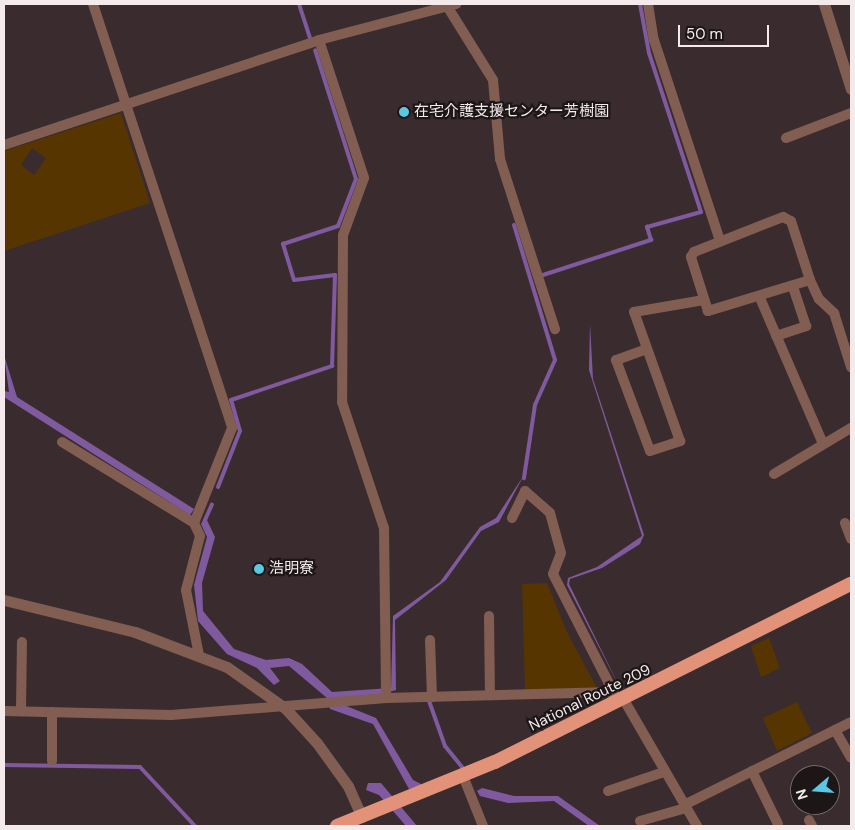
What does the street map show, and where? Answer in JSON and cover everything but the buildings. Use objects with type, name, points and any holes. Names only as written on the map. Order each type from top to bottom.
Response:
[{"type":"highway","name":"National Route 209","points":[[337,826],[463,776],[851,584]]},
{"type":"street","points":[[93,4],[232,428],[194,523]]},
{"type":"street","points":[[648,4],[654,40],[720,241]]},
{"type":"street","points":[[824,4],[851,90]]},
{"type":"street","points":[[4,144],[319,40],[451,5],[493,80],[500,159],[555,329]]},
{"type":"street","points":[[319,40],[364,178],[343,235],[342,402],[384,528],[386,698]]},
{"type":"street","points":[[786,138],[851,114]]},
{"type":"street","points":[[810,280],[760,298],[708,311],[691,257],[720,241],[783,217],[791,221],[810,280],[819,300],[834,312],[851,367]]},
{"type":"street","points":[[776,336],[806,326],[792,287]]},
{"type":"street","points":[[760,298],[822,441]]},
{"type":"street","points":[[644,350],[616,360],[650,451],[680,441],[652,358],[644,350],[634,312],[704,300]]},
{"type":"street","points":[[774,474],[822,441],[851,428]]},
{"type":"street","points":[[62,442],[194,523],[200,536],[186,590],[199,655]]},
{"type":"street","points":[[512,518],[525,491],[550,513],[561,553],[553,574],[619,698],[698,826]]},
{"type":"street","points":[[845,524],[851,538]]},
{"type":"street","points":[[4,600],[135,632],[227,667],[285,708],[332,765],[362,817]]},
{"type":"street","points":[[489,616],[490,695]]},
{"type":"street","points":[[430,640],[432,697]]},
{"type":"street","points":[[21,711],[22,642]]},
{"type":"street","points":[[4,711],[171,715],[285,708],[386,698],[490,695],[619,698]]},
{"type":"street","points":[[52,712],[52,761]]},
{"type":"street","points":[[640,821],[685,806],[851,722]]},
{"type":"street","points":[[835,730],[851,758]]},
{"type":"street","points":[[752,771],[778,824]]},
{"type":"street","points":[[608,791],[664,772]]},
{"type":"street","points":[[463,776],[483,826]]},
{"type":"shaded area","points":[[121,113],[150,203],[4,251],[4,151]],"holes":[[[32,148],[46,158],[34,175],[21,165]]]},
{"type":"shaded area","points":[[590,324],[593,379],[644,535],[640,544],[602,568],[570,579],[569,584],[620,688],[567,585],[568,578],[597,567],[642,536],[589,370]]},
{"type":"shaded area","points":[[4,355],[17,397],[194,509],[190,515],[4,397],[4,391],[9,392]]},
{"type":"shaded area","points":[[524,475],[499,522],[481,531],[446,580],[395,620],[396,690],[344,705],[376,718],[413,780],[423,785],[409,789],[373,724],[330,709],[327,698],[289,666],[270,668],[280,681],[274,685],[257,668],[227,654],[198,621],[194,585],[207,537],[201,524],[205,516],[215,537],[202,583],[203,611],[234,649],[266,660],[289,658],[302,664],[332,692],[391,688],[393,616],[440,582],[480,527],[496,518]]},
{"type":"shaded area","points":[[547,583],[567,632],[597,688],[525,690],[522,584]]},
{"type":"shaded area","points":[[769,638],[780,668],[761,677],[751,646]]},
{"type":"shaded area","points":[[797,702],[812,733],[777,751],[763,718]]},
{"type":"shaded area","points":[[368,783],[381,783],[417,826],[406,826],[379,795],[366,790]]},
{"type":"shaded area","points":[[482,788],[514,796],[558,796],[600,826],[589,826],[554,801],[508,803],[480,796],[477,791]]},
{"type":"waterway","points":[[299,4],[310,37]]},
{"type":"waterway","points":[[543,275],[651,240],[647,227],[701,212],[649,53],[640,4]]},
{"type":"waterway","points":[[218,487],[240,431],[231,400],[332,366],[335,275],[294,280],[283,244],[338,226],[356,179],[315,50]]},
{"type":"waterway","points":[[514,225],[555,360],[535,405],[524,478]]},
{"type":"waterway","points":[[205,520],[212,504]]},
{"type":"waterway","points":[[428,698],[445,746],[462,767]]},
{"type":"waterway","points":[[4,765],[140,767],[195,826]]},
{"type":"place","name":"在宅介護支援センター芳樹園","points":[[404,112]]},
{"type":"place","name":"浩明寮","points":[[259,569]]}]
